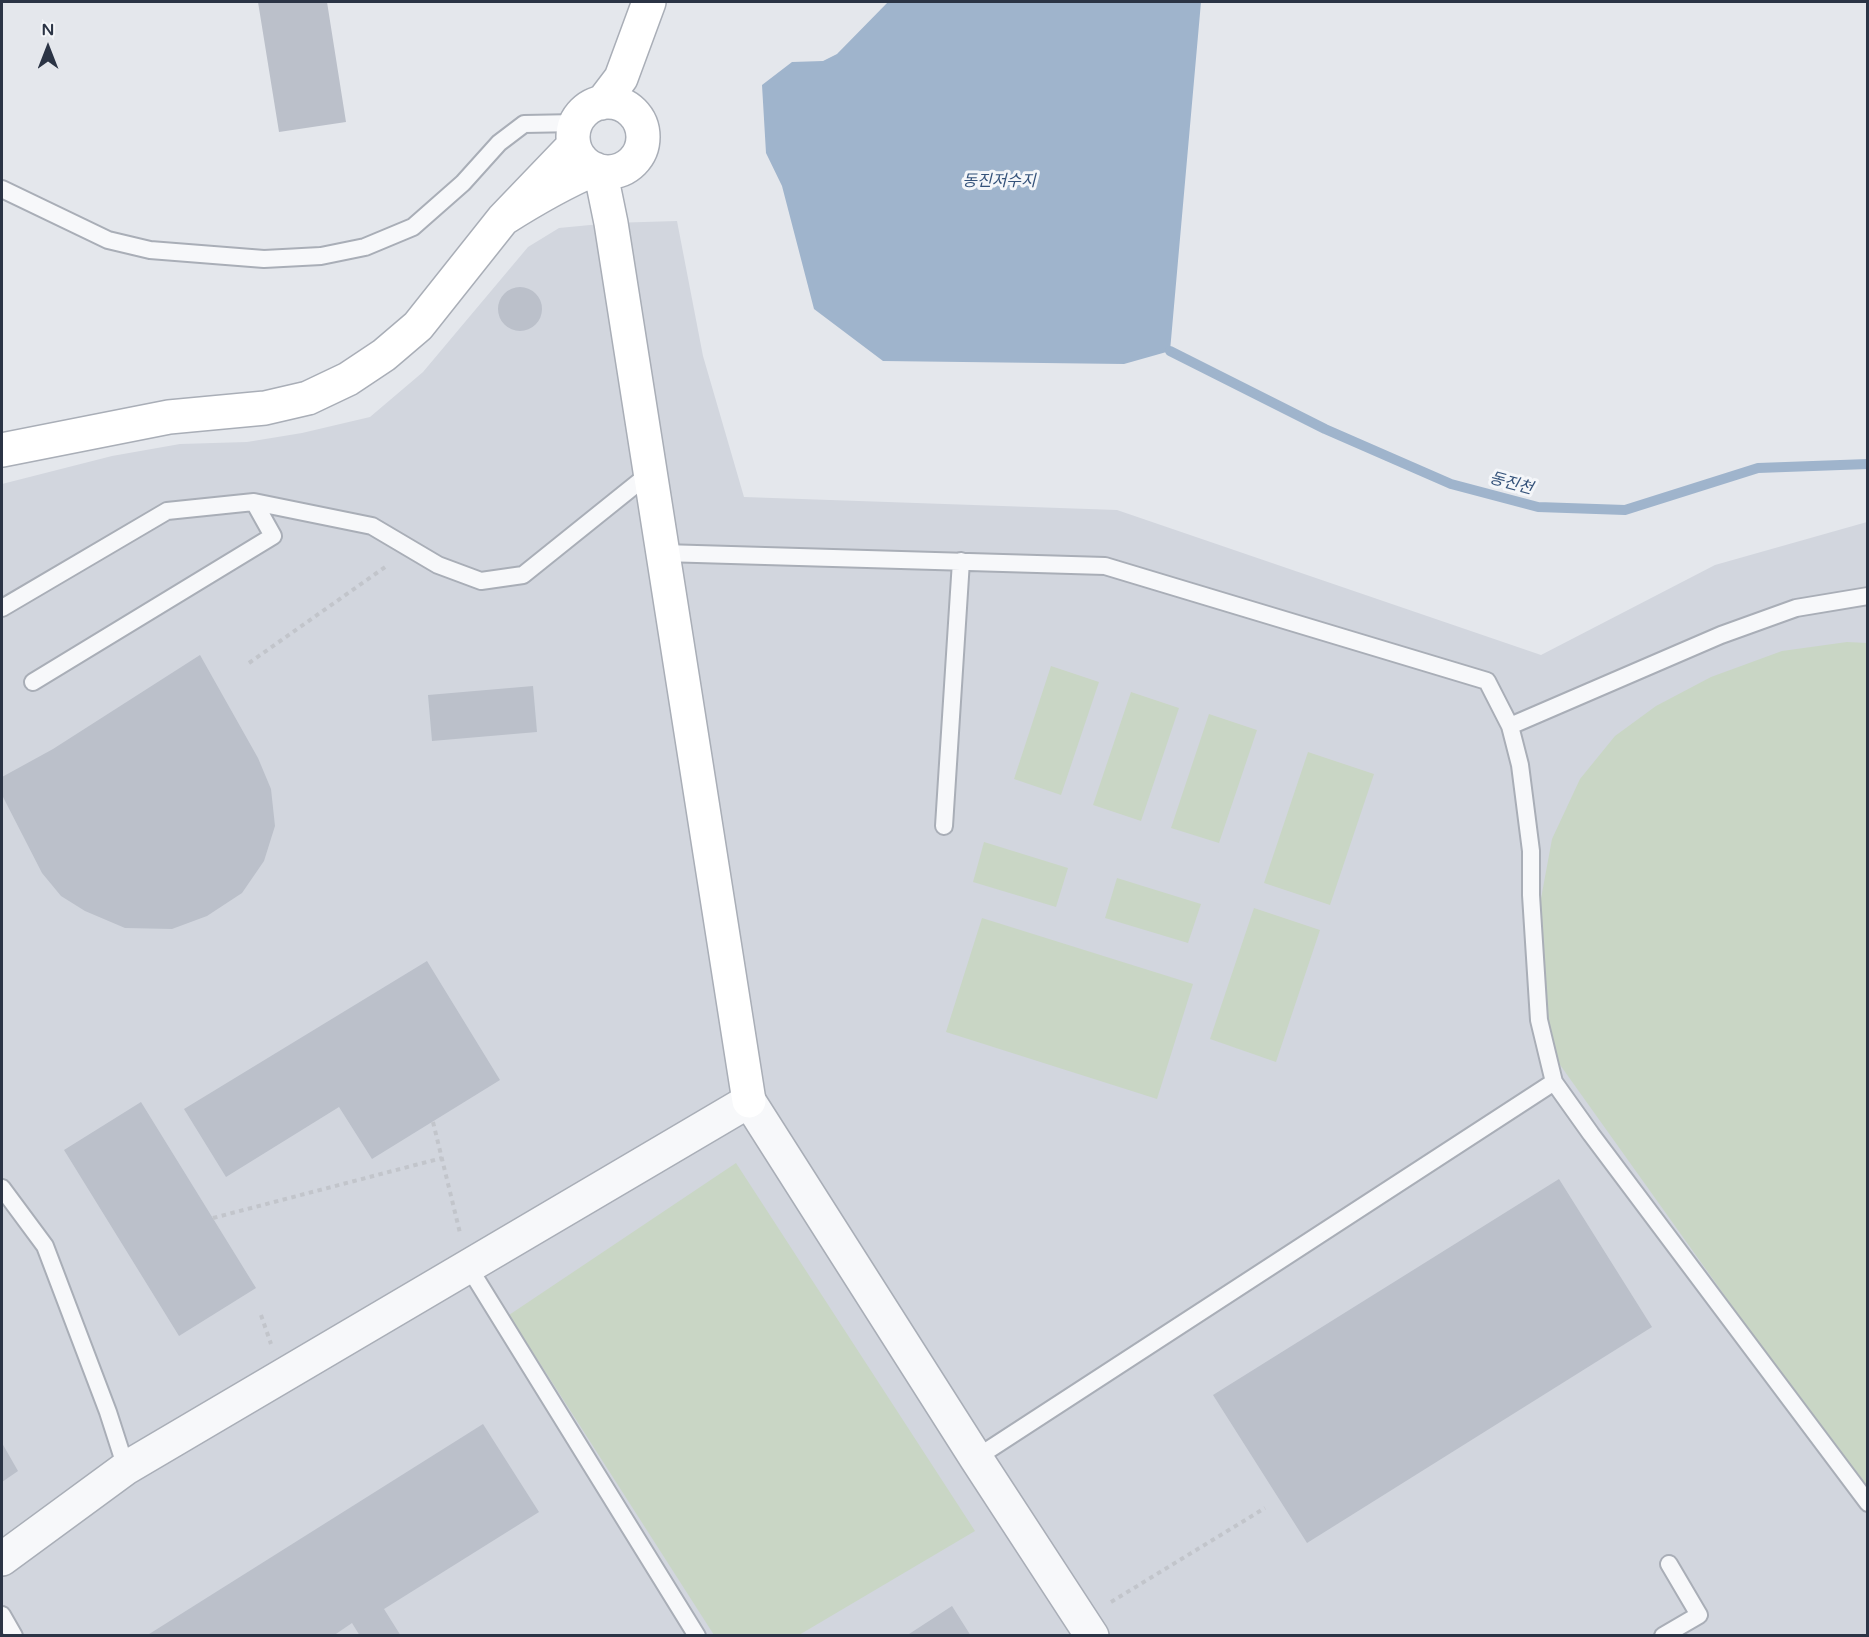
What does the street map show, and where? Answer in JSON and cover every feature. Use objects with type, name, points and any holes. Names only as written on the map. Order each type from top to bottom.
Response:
[{"type":"main road","points":[[2,450],[169,417],[265,408],[308,398],[348,379],[384,355],[418,326],[503,219],[575,134],[583,114],[592,107],[616,96],[649,2]]},
{"type":"main road","points":[[503,219],[570,180],[607,180],[637,157],[642,147],[643,135],[640,123],[616,96]]},
{"type":"main road","points":[[575,134],[578,155],[607,180],[650,472],[749,1101]]},
{"type":"street","points":[[2,1559],[126,1468],[749,1101],[1087,1628]]},
{"type":"lane","points":[[2,189],[108,240],[150,250],[264,260],[321,256],[365,248],[412,227],[463,183],[499,143],[524,124],[575,134]]},
{"type":"lane","points":[[2,608],[167,511],[254,502],[372,526],[438,565],[481,581],[523,574],[650,472]]},
{"type":"lane","points":[[33,682],[273,536],[254,502]]},
{"type":"lane","points":[[663,554],[1105,566],[1487,681],[1510,726],[1520,765],[1531,851],[1531,895],[1539,1020],[1554,1082],[1868,1503]]},
{"type":"lane","points":[[944,826],[961,561]]},
{"type":"lane","points":[[1510,726],[1721,636],[1796,608],[1868,596]]},
{"type":"lane","points":[[976,1458],[1554,1082]]},
{"type":"lane","points":[[2,1188],[45,1246],[108,1412],[126,1468]]},
{"type":"lane","points":[[468,1266],[697,1635]]},
{"type":"lane","points":[[1663,1635],[1699,1615],[1669,1564]]},
{"type":"lane","points":[[2,1615],[14,1635]]},
{"type":"path","points":[[249,663],[410,549]]},
{"type":"path","points":[[433,1122],[468,1266]]},
{"type":"path","points":[[213,1218],[442,1158]]},
{"type":"path","points":[[1087,1628],[1265,1508]]},
{"type":"shaded area","points":[[677,221],[703,356],[744,497],[1117,510],[1541,655],[1715,565],[1867,522],[1867,1635],[2,1635],[2,484],[112,456],[180,444],[247,442],[302,433],[370,417],[423,372],[528,247],[559,228],[611,223]]},
{"type":"green space","points":[[1847,642],[1867,643],[1867,1495],[1553,1055],[1541,983],[1540,904],[1552,839],[1580,779],[1615,736],[1656,706],[1711,677],[1782,651]]},
{"type":"green space","points":[[1051,666],[1099,682],[1061,795],[1014,779]]},
{"type":"green space","points":[[1131,692],[1179,708],[1141,821],[1093,805]]},
{"type":"green space","points":[[1209,714],[1257,730],[1219,843],[1171,828]]},
{"type":"green space","points":[[1308,752],[1374,774],[1330,905],[1264,883]]},
{"type":"green space","points":[[984,842],[1068,868],[1056,907],[973,882]]},
{"type":"green space","points":[[1117,878],[1201,904],[1188,943],[1105,918]]},
{"type":"green space","points":[[1254,908],[1320,930],[1276,1062],[1210,1039]]},
{"type":"green space","points":[[982,918],[1193,984],[1157,1099],[946,1032]]},
{"type":"green space","points":[[736,1163],[975,1531],[799,1635],[714,1635],[509,1315]]},
{"type":"water","name":"동진저수지","points":[[888,2],[1201,2],[1170,351],[1124,364],[883,361],[814,309],[782,186],[766,153],[762,85],[792,62],[823,61],[837,54]]},
{"type":"building","points":[[258,2],[327,2],[346,122],[279,132]]},
{"type":"building","points":[[520,287],[536,293],[542,309],[536,325],[520,331],[504,325],[498,309],[504,293]]},
{"type":"building","points":[[200,655],[258,758],[271,789],[275,826],[264,861],[242,893],[207,916],[172,929],[125,928],[85,911],[61,896],[42,873],[2,795],[2,777],[53,749]]},
{"type":"building","points":[[533,686],[537,732],[432,741],[428,695]]},
{"type":"building","points":[[427,961],[500,1080],[372,1159],[339,1107],[226,1177],[184,1109]]},
{"type":"building","points":[[141,1102],[256,1288],[179,1336],[64,1150]]},
{"type":"building","points":[[1559,1179],[1652,1327],[1307,1543],[1213,1395]]},
{"type":"building","points":[[483,1424],[539,1512],[384,1609],[401,1636],[360,1636],[352,1623],[333,1636],[146,1636]]},
{"type":"building","points":[[2,1443],[18,1471],[2,1482]]},
{"type":"building","points":[[952,1606],[971,1636],[906,1636]]},
{"type":"waterway","name":"동진천","points":[[1170,351],[1325,429],[1451,484],[1538,507],[1625,510],[1758,468],[1868,464]]}]
